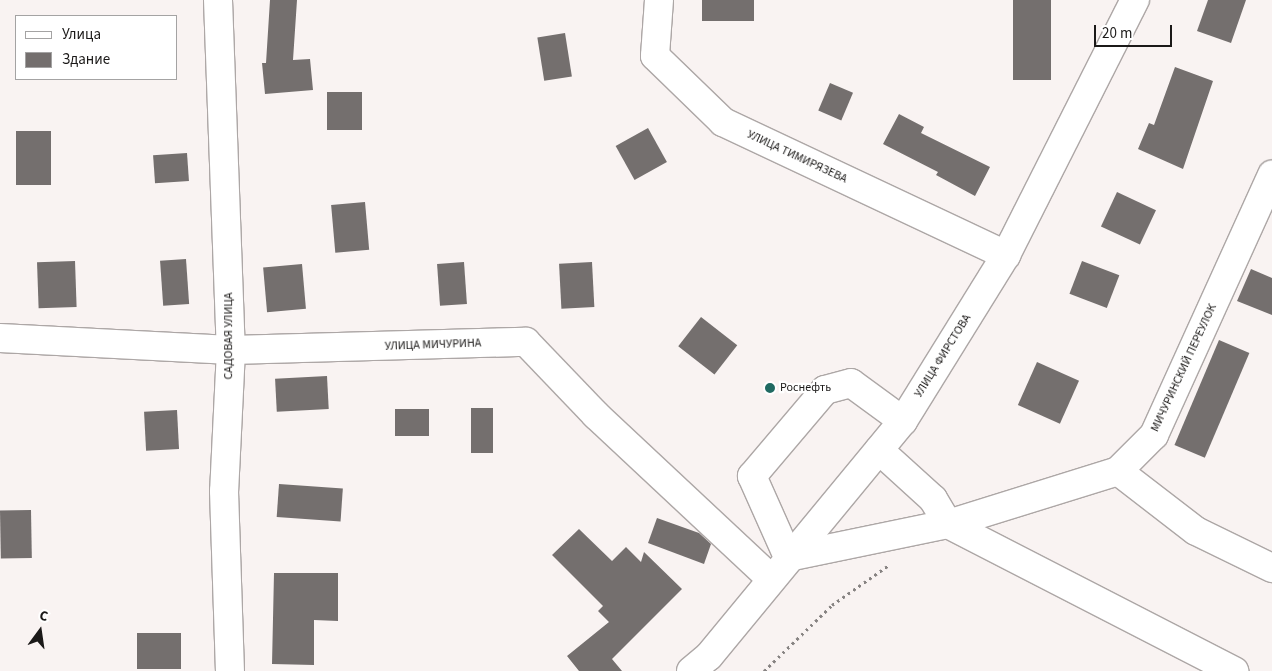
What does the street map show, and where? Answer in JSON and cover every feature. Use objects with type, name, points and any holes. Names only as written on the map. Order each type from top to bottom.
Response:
[{"type":"street","name":"САДОВАЯ УЛИЦА","points":[[218,0],[231,350],[224,491],[230,671]]},
{"type":"street","name":"УЛИЦА ТИМИРЯЗЕВА","points":[[659,0],[656,56],[723,122],[1006,255]]},
{"type":"street","name":"УЛИЦА ФИРСТОВА","points":[[691,671],[709,656],[788,557],[903,421],[1006,255],[1135,0]]},
{"type":"street","name":"МИЧУРИНСКИЙ ПЕРЕУЛОК","points":[[788,557],[948,524],[1118,471],[1154,435],[1272,175]]},
{"type":"street","name":"УЛИЦА МИЧУРИНА","points":[[0,338],[231,350],[526,342],[596,415],[771,579]]},
{"type":"street","points":[[788,557],[752,476],[826,390],[851,384],[903,421]]},
{"type":"street","points":[[879,450],[933,499],[948,524],[1234,671]]},
{"type":"street","points":[[1118,471],[1196,531],[1272,568]]},
{"type":"path","points":[[764,671],[832,605],[894,562]]},
{"type":"building","points":[[270,0],[297,0],[293,60],[310,59],[313,90],[265,94],[262,63],[266,63]]},
{"type":"building","points":[[702,0],[754,0],[754,21],[702,21]]},
{"type":"building","points":[[1013,0],[1051,0],[1051,80],[1013,80]]},
{"type":"building","points":[[1208,0],[1246,0],[1231,43],[1197,31]]},
{"type":"building","points":[[565,33],[572,76],[544,81],[537,37]]},
{"type":"building","points":[[1175,67],[1213,81],[1183,169],[1138,149],[1149,123],[1154,125]]},
{"type":"building","points":[[830,83],[853,93],[841,120],[818,111]]},
{"type":"building","points":[[327,92],[362,92],[362,130],[327,130]]},
{"type":"building","points":[[899,114],[924,127],[921,133],[990,167],[975,196],[936,175],[938,172],[883,144]]},
{"type":"building","points":[[648,128],[667,162],[635,180],[616,146]]},
{"type":"building","points":[[16,131],[51,131],[51,185],[16,185]]},
{"type":"building","points":[[187,153],[189,181],[155,183],[153,155]]},
{"type":"building","points":[[1117,192],[1156,210],[1140,245],[1101,226]]},
{"type":"building","points":[[365,202],[369,250],[335,253],[331,205]]},
{"type":"building","points":[[186,259],[189,304],[163,306],[160,261]]},
{"type":"building","points":[[75,261],[77,307],[39,308],[37,262]]},
{"type":"building","points":[[1082,261],[1119,275],[1107,308],[1069,294]]},
{"type":"building","points":[[464,262],[467,304],[440,306],[437,264]]},
{"type":"building","points":[[592,262],[594,307],[561,309],[559,264]]},
{"type":"building","points":[[302,264],[306,309],[267,312],[263,267]]},
{"type":"building","points":[[1251,269],[1272,278],[1272,315],[1237,301]]},
{"type":"building","points":[[701,317],[737,345],[714,374],[678,346]]},
{"type":"building","points":[[1219,340],[1249,353],[1205,458],[1174,445]]},
{"type":"building","points":[[1037,362],[1079,381],[1060,424],[1018,405]]},
{"type":"building","points":[[327,376],[329,409],[277,412],[275,379]]},
{"type":"building","points":[[471,408],[493,408],[493,453],[471,453]]},
{"type":"building","points":[[395,409],[429,409],[429,436],[395,436]]},
{"type":"building","points":[[177,410],[179,449],[146,451],[144,412]]},
{"type":"building","points":[[279,484],[343,488],[341,521],[277,517]]},
{"type":"building","points":[[31,510],[32,558],[1,559],[0,511]]},
{"type":"building","points":[[657,518],[699,533],[711,544],[704,564],[648,543]]},
{"type":"building","points":[[579,529],[612,561],[626,547],[641,562],[644,552],[682,589],[612,659],[622,671],[579,671],[567,656],[609,622],[598,611],[603,606],[552,555]]},
{"type":"building","points":[[274,573],[338,573],[338,621],[314,620],[314,665],[272,664]]},
{"type":"building","points":[[137,633],[181,633],[181,669],[137,669]]},
{"type":"place","name":"Роснефть","points":[[770,388]]}]
